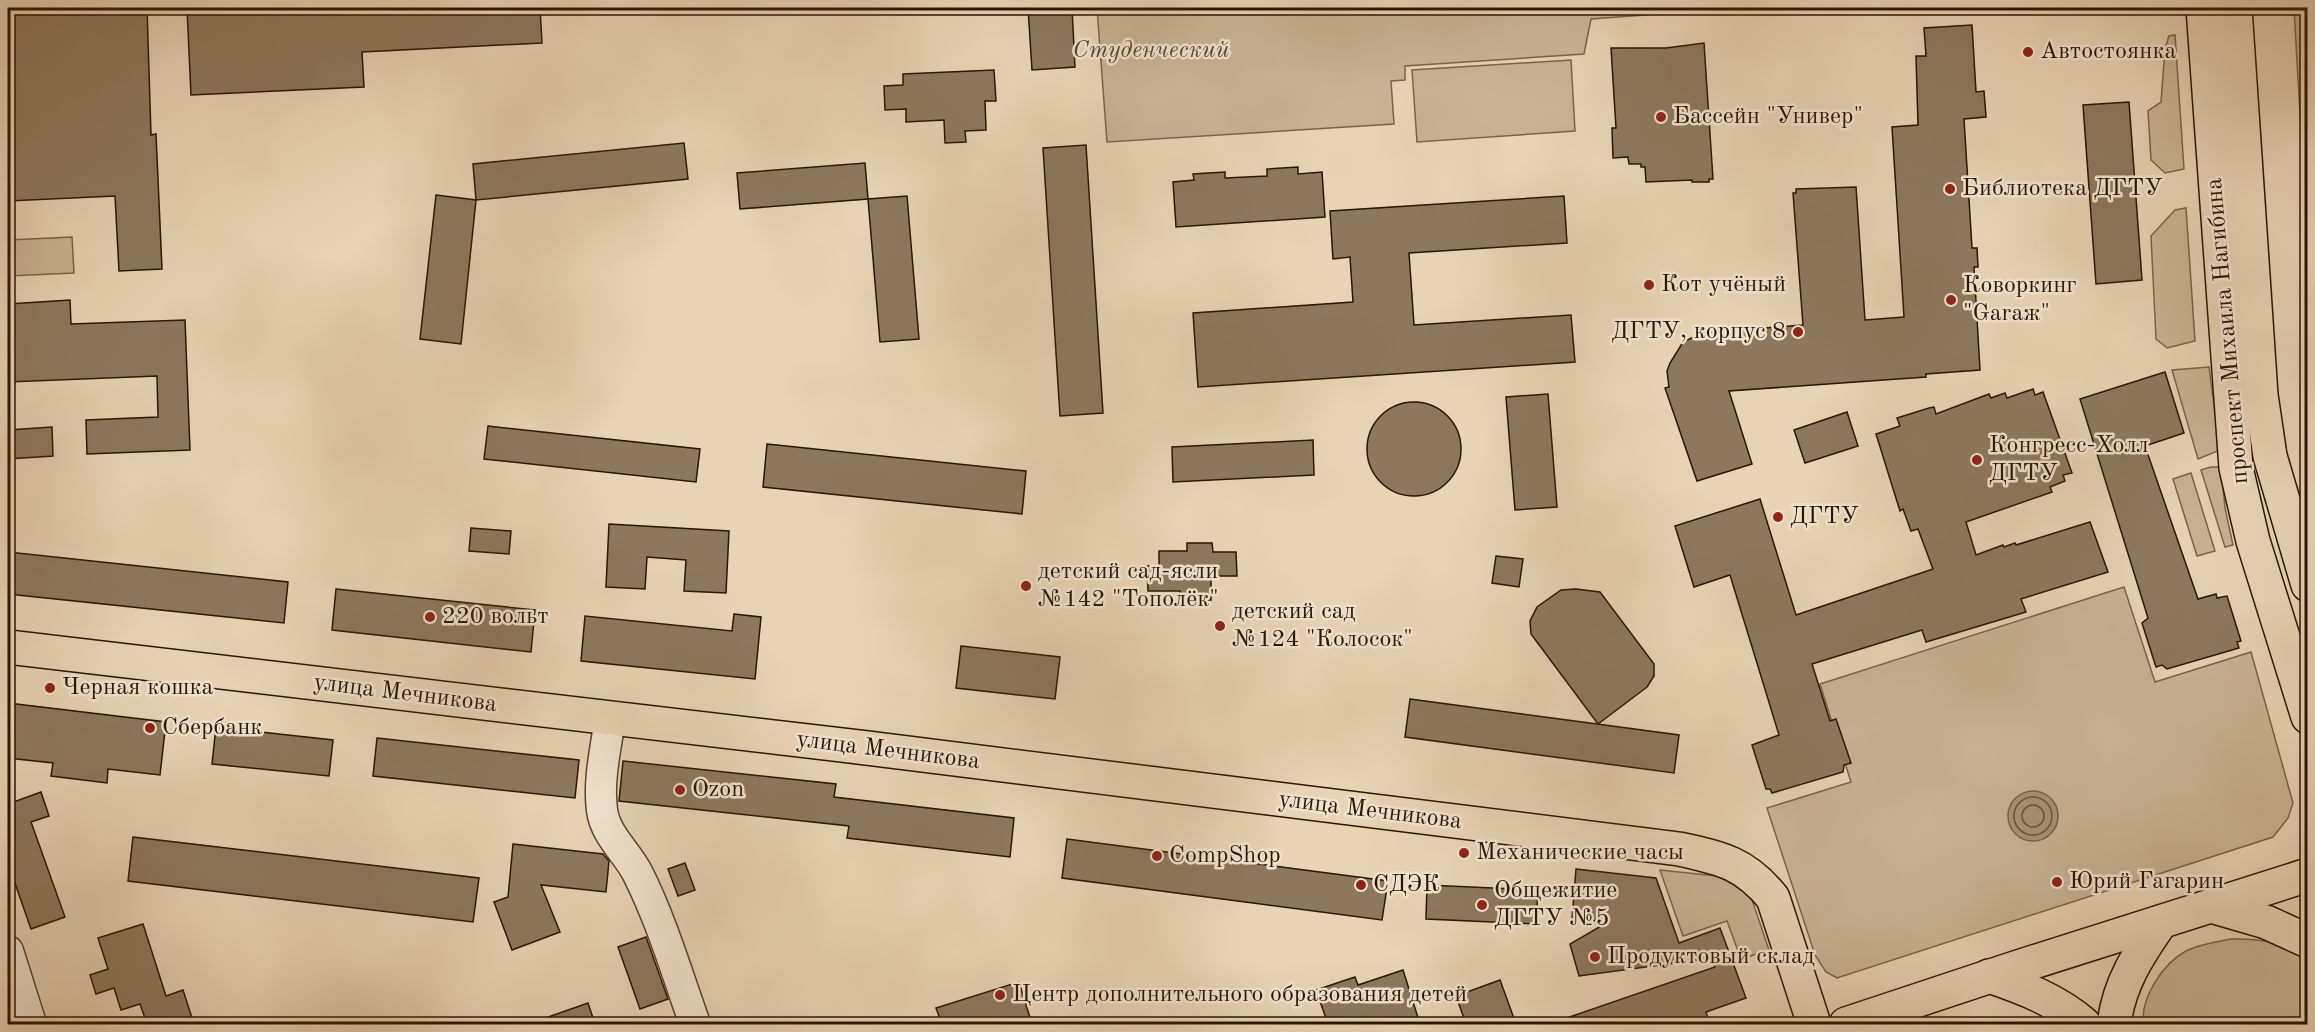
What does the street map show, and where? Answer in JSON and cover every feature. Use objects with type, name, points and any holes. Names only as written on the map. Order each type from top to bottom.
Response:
[{"type":"main road","name":"проспект Михаила Нагибина","points":[[2203,8],[2236,468],[2253,541],[2307,717]]},
{"type":"main road","name":"проспект Михаила Нагибина","points":[[2235,8],[2261,395],[2270,456],[2307,585]]},
{"type":"main road","name":"улица Мечникова","points":[[8,647],[1679,849],[1726,859],[1760,882],[1773,898],[1814,1024]]},
{"type":"main road","points":[[1846,1024],[2307,875]]},
{"type":"main road","points":[[2211,906],[2266,922],[2307,941]]},
{"type":"main road","points":[[2114,1024],[2123,984],[2134,961],[2161,922]]},
{"type":"main road","points":[[1989,976],[2035,992],[2073,1014],[2084,1024]]},
{"type":"street","points":[[610,718],[601,793],[602,812],[607,829],[637,871],[657,915],[695,1024]]},
{"type":"street","points":[[10,966],[31,1024]]},
{"type":"green space","name":"Студенческий","points":[[1097,8],[1883,8],[1699,11],[1591,19],[1584,54],[1405,66],[1405,80],[1391,81],[1394,124],[1107,142]]},
{"type":"green space","points":[[2294,8],[2307,8],[2307,238]]},
{"type":"green space","points":[[2175,35],[2184,169],[2165,173],[2151,160],[2148,111],[2161,102],[2165,49],[2169,36]]},
{"type":"green space","points":[[1571,60],[1575,131],[1417,142],[1412,70]]},
{"type":"green space","points":[[2186,208],[2195,341],[2167,348],[2156,339],[2151,236],[2175,210]]},
{"type":"green space","points":[[72,237],[74,273],[8,276],[8,240]]},
{"type":"green space","points":[[2209,367],[2220,450],[2198,459],[2172,370]]},
{"type":"green space","points":[[2221,467],[2225,508],[2233,545],[2225,547],[2201,470]]},
{"type":"green space","points":[[2191,473],[2215,551],[2197,556],[2173,479]]},
{"type":"green space","points":[[2124,587],[2155,682],[2251,652],[2293,803],[2288,818],[2273,837],[1837,978],[1826,972],[1815,955],[1767,808],[1851,782],[1820,684]]},
{"type":"green space","points":[[1660,870],[1745,879],[1769,950],[1741,959],[1727,921],[1683,936]]},
{"type":"green space","points":[[2231,939],[2270,942],[2307,954],[2307,1024],[2143,1024],[2143,1014],[2149,993],[2169,964],[2186,951]]},
{"type":"water","points":[[2033,791],[2051,798],[2058,816],[2051,834],[2033,841],[2015,834],[2008,816],[2015,798]]},
{"type":"building","points":[[8,8],[147,8],[151,135],[156,134],[162,269],[119,271],[115,196],[8,201]]},
{"type":"building","points":[[187,8],[540,8],[542,43],[362,52],[364,87],[191,95]]},
{"type":"building","points":[[1028,8],[1072,8],[1075,67],[1032,70]]},
{"type":"building","points":[[1972,25],[1976,92],[1984,91],[1986,117],[1964,119],[1972,248],[1977,248],[1978,267],[1974,267],[1980,370],[1926,374],[1926,377],[1729,391],[1752,464],[1697,481],[1665,388],[1669,387],[1667,371],[1683,342],[1702,333],[1803,325],[1793,193],[1796,193],[1796,189],[1856,187],[1865,320],[1904,317],[1892,127],[1918,125],[1916,56],[1926,56],[1924,28]]},
{"type":"building","points":[[1704,43],[1713,179],[1709,179],[1709,182],[1692,182],[1692,180],[1646,182],[1645,167],[1641,167],[1641,164],[1629,164],[1628,157],[1613,158],[1612,128],[1616,128],[1611,48],[1666,48]]},
{"type":"building","points":[[994,70],[996,101],[985,101],[986,130],[965,131],[966,142],[945,143],[944,120],[906,122],[906,109],[885,110],[884,86],[903,85],[903,74]]},
{"type":"building","points":[[2129,102],[2142,280],[2096,284],[2083,105]]},
{"type":"building","points":[[684,143],[688,179],[476,200],[473,164]]},
{"type":"building","points":[[1086,145],[1103,413],[1060,416],[1043,148]]},
{"type":"building","points":[[865,163],[868,199],[740,209],[737,173]]},
{"type":"building","points":[[1298,167],[1298,174],[1322,172],[1325,217],[1176,227],[1173,182],[1194,180],[1193,174],[1225,172],[1225,178],[1267,176],[1267,169]]},
{"type":"building","points":[[436,195],[476,200],[461,344],[420,339]]},
{"type":"building","points":[[907,196],[919,339],[880,342],[868,199]]},
{"type":"building","points":[[1564,196],[1567,243],[1409,253],[1414,325],[1571,315],[1575,362],[1198,387],[1193,313],[1353,302],[1350,257],[1333,259],[1330,211]]},
{"type":"building","points":[[70,300],[71,324],[185,320],[190,450],[87,454],[86,420],[158,417],[157,376],[8,382],[8,304]]},
{"type":"building","points":[[2165,372],[2184,433],[2145,446],[2198,599],[2216,594],[2217,598],[2227,596],[2241,641],[2237,642],[2239,648],[2167,669],[2162,665],[2156,667],[2142,623],[2148,618],[2080,399]]},
{"type":"building","name":"ДГТУ","points":[[2033,389],[2035,395],[2043,392],[2072,473],[2063,475],[2065,481],[2050,487],[2052,492],[1966,522],[1976,555],[2003,545],[2004,547],[2015,543],[2016,545],[2090,522],[2108,572],[2021,599],[2026,612],[1926,642],[1922,630],[1812,664],[1830,721],[1836,719],[1851,763],[1844,765],[1843,772],[1772,793],[1770,789],[1766,789],[1752,745],[1779,735],[1730,575],[1694,587],[1675,526],[1760,499],[1796,615],[1933,569],[1918,529],[1911,531],[1903,509],[1900,511],[1876,434],[1900,426],[1897,418],[1929,408],[1934,407],[1936,414],[1989,394],[1991,398],[2005,393],[2007,398]]},
{"type":"building","points":[[1548,394],[1557,507],[1515,510],[1506,397]]},
{"type":"building","points":[[1414,402],[1432,406],[1447,416],[1457,431],[1461,449],[1457,467],[1447,482],[1432,492],[1414,496],[1396,492],[1381,482],[1371,467],[1367,449],[1371,431],[1381,416],[1396,406]]},
{"type":"building","points":[[1847,412],[1858,446],[1805,463],[1794,430]]},
{"type":"building","points":[[488,426],[700,449],[696,482],[484,459]]},
{"type":"building","points":[[52,427],[53,456],[8,459],[8,430]]},
{"type":"building","points":[[1313,440],[1314,475],[1173,482],[1172,447]]},
{"type":"building","points":[[767,444],[1026,471],[1022,514],[763,487]]},
{"type":"building","points":[[609,524],[729,531],[726,593],[684,591],[686,560],[647,557],[645,589],[606,587]]},
{"type":"building","points":[[471,528],[511,531],[509,554],[469,551]]},
{"type":"building","points":[[1187,543],[1212,543],[1213,552],[1236,552],[1237,576],[1211,576],[1211,600],[1180,600],[1180,591],[1148,591],[1147,566],[1159,566],[1159,551],[1187,551]]},
{"type":"building","points":[[8,552],[288,582],[284,623],[8,594]]},
{"type":"building","points":[[1496,556],[1523,559],[1519,587],[1492,583]]},
{"type":"building","points":[[336,589],[535,610],[531,652],[332,630]]},
{"type":"building","points":[[1561,590],[1600,592],[1654,664],[1654,676],[1647,687],[1598,724],[1531,634],[1530,621],[1537,607]]},
{"type":"building","points":[[734,614],[761,617],[755,679],[581,661],[585,616],[732,631]]},
{"type":"building","points":[[961,646],[1060,657],[1055,699],[956,688]]},
{"type":"building","points":[[1410,699],[1679,735],[1674,773],[1405,737]]},
{"type":"building","points":[[8,703],[166,722],[160,775],[108,769],[107,783],[51,776],[53,763],[8,758]]},
{"type":"building","points":[[216,727],[333,740],[329,776],[212,764]]},
{"type":"building","points":[[377,738],[579,760],[575,798],[373,776]]},
{"type":"building","points":[[623,761],[836,784],[834,797],[1014,818],[1010,857],[847,838],[849,826],[619,801]]},
{"type":"building","points":[[41,792],[49,816],[31,822],[65,917],[31,929],[8,863],[8,804]]},
{"type":"building","points":[[133,837],[479,878],[473,922],[128,881]]},
{"type":"building","points":[[1067,839],[1388,881],[1382,920],[1062,878]]},
{"type":"building","points":[[513,844],[603,854],[609,861],[606,892],[541,885],[560,932],[512,950],[494,902],[508,897]]},
{"type":"building","points":[[685,863],[695,890],[678,896],[668,869]]},
{"type":"building","points":[[1576,869],[1656,878],[1679,943],[1720,928],[1746,998],[1706,1012],[1709,1022],[1701,1024],[1556,1024],[1555,1022],[1715,967],[1713,958],[1579,976],[1570,944],[1608,922],[1572,918]]},
{"type":"building","name":"Общежитие ДГТУ №5","points":[[1427,885],[1538,890],[1536,924],[1426,919]]},
{"type":"building","points":[[143,924],[166,996],[183,990],[194,1024],[147,1024],[140,1004],[121,1010],[114,988],[96,994],[90,975],[108,969],[98,938]]},
{"type":"building","points":[[646,937],[668,999],[640,1009],[618,947]]},
{"type":"building","points":[[1403,970],[1420,1024],[1328,1024],[1316,990],[1355,977],[1358,985]]},
{"type":"building","points":[[1500,980],[1516,1024],[1466,1024],[1456,996]]},
{"type":"building","name":"Центр дополнительного образования детей","points":[[1019,982],[1032,1024],[942,1024],[936,1008]]},
{"type":"building","points":[[588,1003],[595,1024],[534,1024],[534,1022]]},
{"type":"place","name":"Автостоянка","points":[[2028,52]]},
{"type":"place","name":"Бассейн \"Универ\"","points":[[1661,117]]},
{"type":"place","name":"Библиотека ДГТУ","points":[[1950,189]]},
{"type":"place","name":"Кот учёный","points":[[1649,285]]},
{"type":"place","name":"Коворкинг \"Gаraж\"","points":[[1951,300]]},
{"type":"place","name":"ДГТУ, корпус 8","points":[[1798,332]]},
{"type":"place","name":"Конгресс-Холл ДГТУ","points":[[1977,460]]},
{"type":"place","name":"ДГТУ","points":[[1778,517]]},
{"type":"place","name":"детский сад-ясли №142 \"Тополёк\"","points":[[1026,586]]},
{"type":"place","name":"220 вольт","points":[[430,617]]},
{"type":"place","name":"детский сад №124 \"Колосок\"","points":[[1220,626]]},
{"type":"place","name":"Черная кошка","points":[[50,688]]},
{"type":"place","name":"Сбербанк","points":[[150,728]]},
{"type":"place","name":"Ozon","points":[[680,790]]},
{"type":"place","name":"Механические часы","points":[[1464,853]]},
{"type":"place","name":"CompShop","points":[[1157,856]]},
{"type":"place","name":"Юрий Гагарин","points":[[2057,882]]},
{"type":"place","name":"СДЭК","points":[[1361,885]]},
{"type":"place","name":"Общежитие ДГТУ №5","points":[[1482,905]]},
{"type":"place","name":"Продуктовый склад","points":[[1595,957]]},
{"type":"place","name":"Центр дополнительного образования детей","points":[[1000,995]]}]
